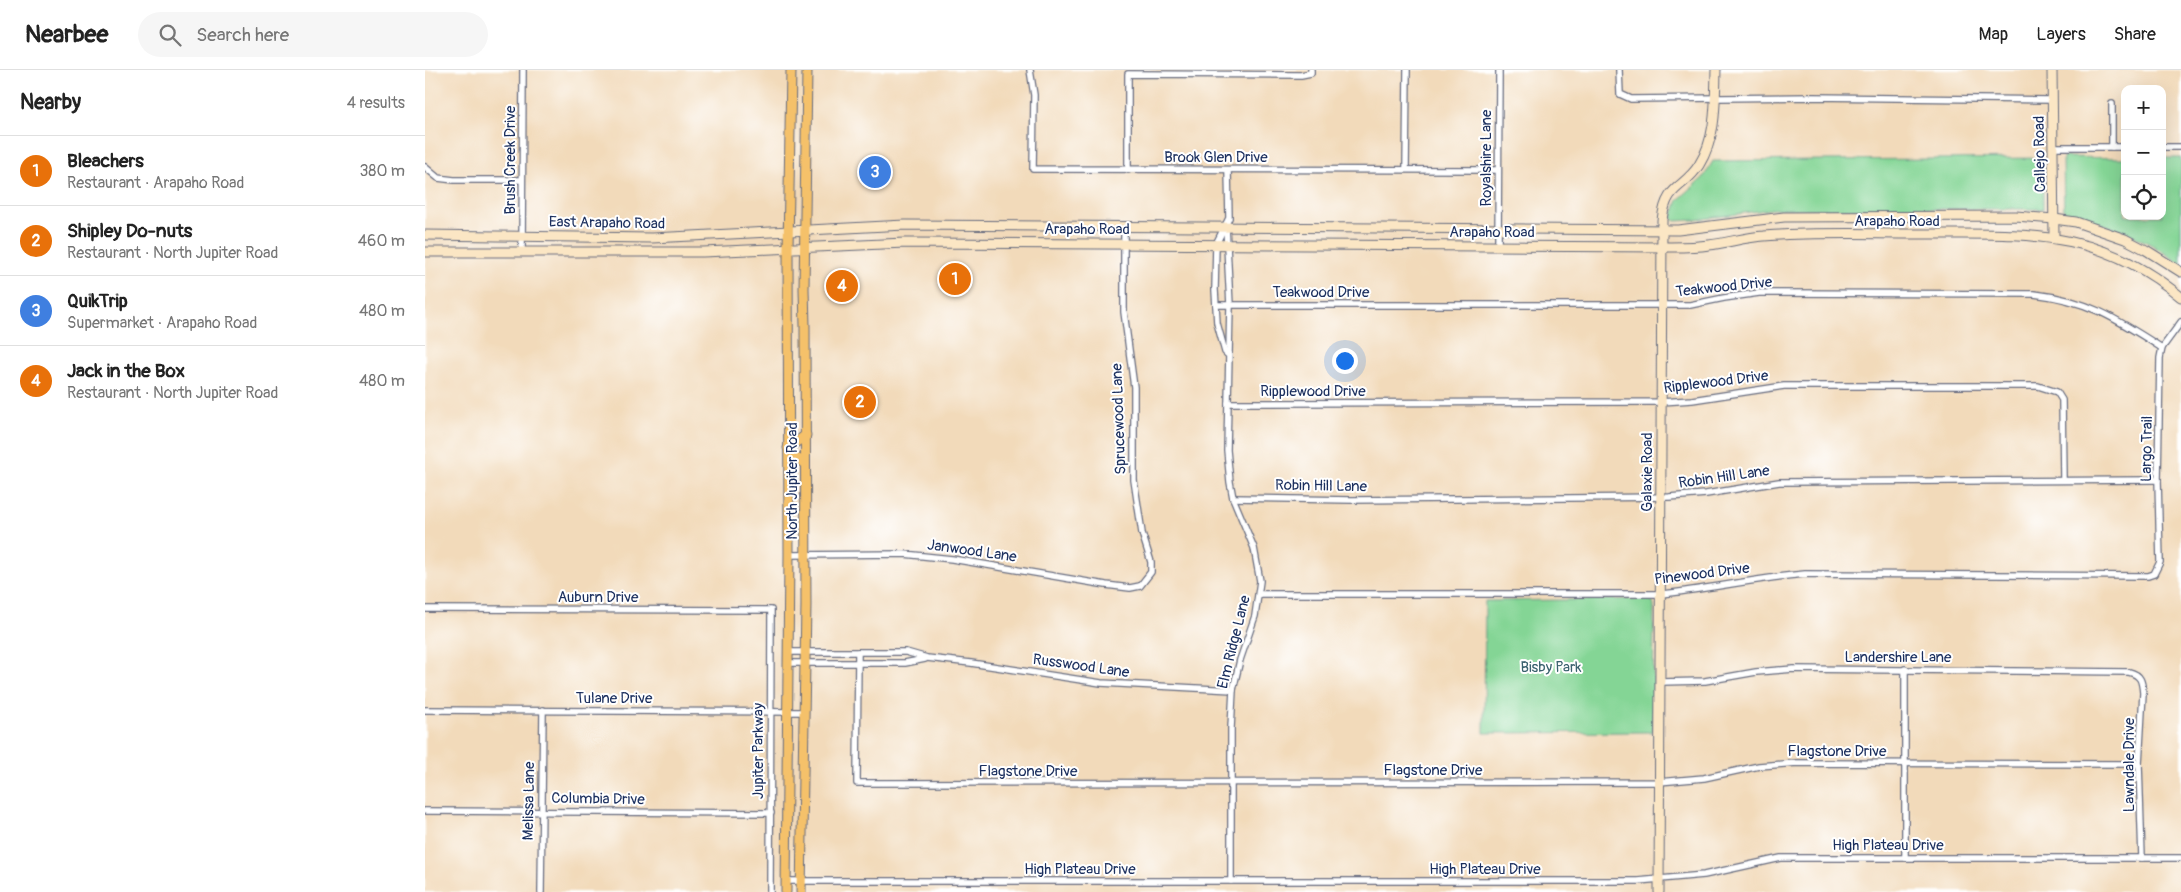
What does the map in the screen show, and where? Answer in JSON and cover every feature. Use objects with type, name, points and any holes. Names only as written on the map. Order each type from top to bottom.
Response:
[{"type":"main road","name":"North Jupiter Road","points":[[786,892],[789,555],[788,249],[791,70]]},
{"type":"main road","name":"North Jupiter Road","points":[[801,892],[805,652],[804,248],[807,70]]},
{"type":"main road","name":"Galaxie Road","points":[[1659,892],[1663,212],[1668,198],[1677,186],[1696,170],[1705,153],[1714,123],[1716,70]]},
{"type":"main road","name":"Callejo Road","points":[[2052,70],[2054,237]]},
{"type":"main road","points":[[790,123],[807,123]]},
{"type":"main road","name":"Arapaho Road","points":[[789,230],[905,225],[1662,229],[1707,227],[1738,221],[1783,217],[2016,216],[2076,222],[2125,239],[2147,250],[2181,272]]},
{"type":"main road","points":[[987,226],[987,243]]},
{"type":"main road","name":"East Arapaho Road","points":[[425,235],[703,236],[789,230]]},
{"type":"main road","name":"Arapaho Road","points":[[788,249],[905,243],[1662,247],[1710,245],[1755,237],[1781,235],[2018,234],[2054,237],[2094,247],[2125,259],[2148,272],[2181,296]]},
{"type":"main road","points":[[619,237],[623,252]]},
{"type":"main road","name":"East Arapaho Road","points":[[425,252],[703,252],[788,249]]},
{"type":"main road","points":[[789,366],[805,366]]},
{"type":"main road","points":[[805,435],[788,448],[795,457],[805,464]]},
{"type":"street","name":"Brush Creek Drive","points":[[522,251],[523,70]]},
{"type":"street","name":"Brook Glen Drive","points":[[1030,70],[1034,95],[1033,169],[1499,170]]},
{"type":"street","points":[[1128,170],[1128,74],[1301,75],[1311,73],[1311,70]]},
{"type":"street","points":[[1406,169],[1407,70]]},
{"type":"street","name":"Royalshire Lane","points":[[1498,246],[1499,70]]},
{"type":"street","points":[[1619,70],[1621,94],[1631,99],[2053,100]]},
{"type":"street","points":[[2111,104],[2112,147]]},
{"type":"street","points":[[2053,147],[2121,147]]},
{"type":"street","points":[[2166,147],[2181,147]]},
{"type":"street","points":[[425,167],[438,178],[453,180],[522,180]]},
{"type":"street","name":"Elm Ridge Lane","points":[[1227,354],[1217,323],[1216,244],[1229,218],[1228,170]]},
{"type":"street","name":"Sprucewood Lane","points":[[1124,226],[1124,312],[1133,387],[1134,480],[1142,533],[1151,562],[1151,572],[1147,578]]},
{"type":"street","name":"Elm Ridge Lane","points":[[1226,226],[1230,305],[1230,342],[1227,354],[1227,450],[1233,498],[1254,548],[1259,569],[1260,594],[1255,616],[1236,673],[1233,690],[1231,881]]},
{"type":"street","name":"Teakwood Drive","points":[[1216,305],[1691,305],[1724,298],[1759,294],[2034,294],[2071,300],[2113,316],[2162,348]]},
{"type":"street","points":[[2162,348],[2181,322]]},
{"type":"street","name":"Largo Trail","points":[[2147,576],[2154,574],[2160,562],[2158,480],[2162,348]]},
{"type":"street","name":"Ripplewood Drive","points":[[1228,403],[1661,402],[1692,400],[1784,386],[2038,386],[2057,392],[2062,400],[2063,479]]},
{"type":"street","name":"Robin Hill Lane","points":[[1233,498],[1351,500],[1661,497],[1706,494],[1779,482],[2063,479],[2158,480]]},
{"type":"street","name":"Janwood Lane","points":[[789,555],[904,554],[952,559],[1130,588],[1140,586],[1147,578]]},
{"type":"street","name":"Pinewood Drive","points":[[1260,594],[1661,594],[1692,591],[1777,576],[1805,574],[2147,576]]},
{"type":"street","name":"Auburn Drive","points":[[425,609],[771,610]]},
{"type":"street","name":"Jupiter Parkway","points":[[770,892],[771,610]]},
{"type":"street","name":"Russwood Lane","points":[[788,652],[906,652],[927,658],[1101,683],[1233,690]]},
{"type":"street","name":"Flagstone Drive","points":[[858,652],[857,784],[1659,782],[1704,778],[1778,764],[2139,764]]},
{"type":"street","name":"Russwood Lane","points":[[787,663],[905,663],[927,658]]},
{"type":"street","name":"Landershire Lane","points":[[1660,682],[1705,681],[1756,672],[1794,669],[2129,672],[2137,674]]},
{"type":"street","points":[[1905,669],[1905,858]]},
{"type":"street","name":"Lawndale Drive","points":[[2137,674],[2142,681],[2143,692],[2139,764],[2141,858]]},
{"type":"street","name":"Tulane Drive","points":[[425,710],[804,712]]},
{"type":"street","name":"Melissa Lane","points":[[541,892],[543,710]]},
{"type":"street","name":"Columbia Drive","points":[[425,811],[771,813]]},
{"type":"street","name":"High Plateau Drive","points":[[786,881],[1618,881],[1721,873],[1781,858],[2181,858]]},
{"type":"green space","points":[[2063,157],[2121,158],[2121,220],[2166,220],[2166,158],[2181,158],[2181,264],[2152,245],[2124,231],[2064,212]]},
{"type":"green space","points":[[2043,158],[2043,209],[1772,209],[1696,220],[1675,221],[1672,218],[1678,200],[1703,178],[1713,161]]},
{"type":"green space","name":"Bisby Park","points":[[1648,599],[1653,602],[1654,607],[1652,732],[1484,733],[1485,601]]},
{"type":"place","name":"QuikTrip","points":[[875,172]]},
{"type":"place","name":"Bleachers","points":[[955,279]]},
{"type":"place","name":"Jack in the Box","points":[[842,286]]},
{"type":"place","name":"Shipley Do-nuts","points":[[860,402]]}]
